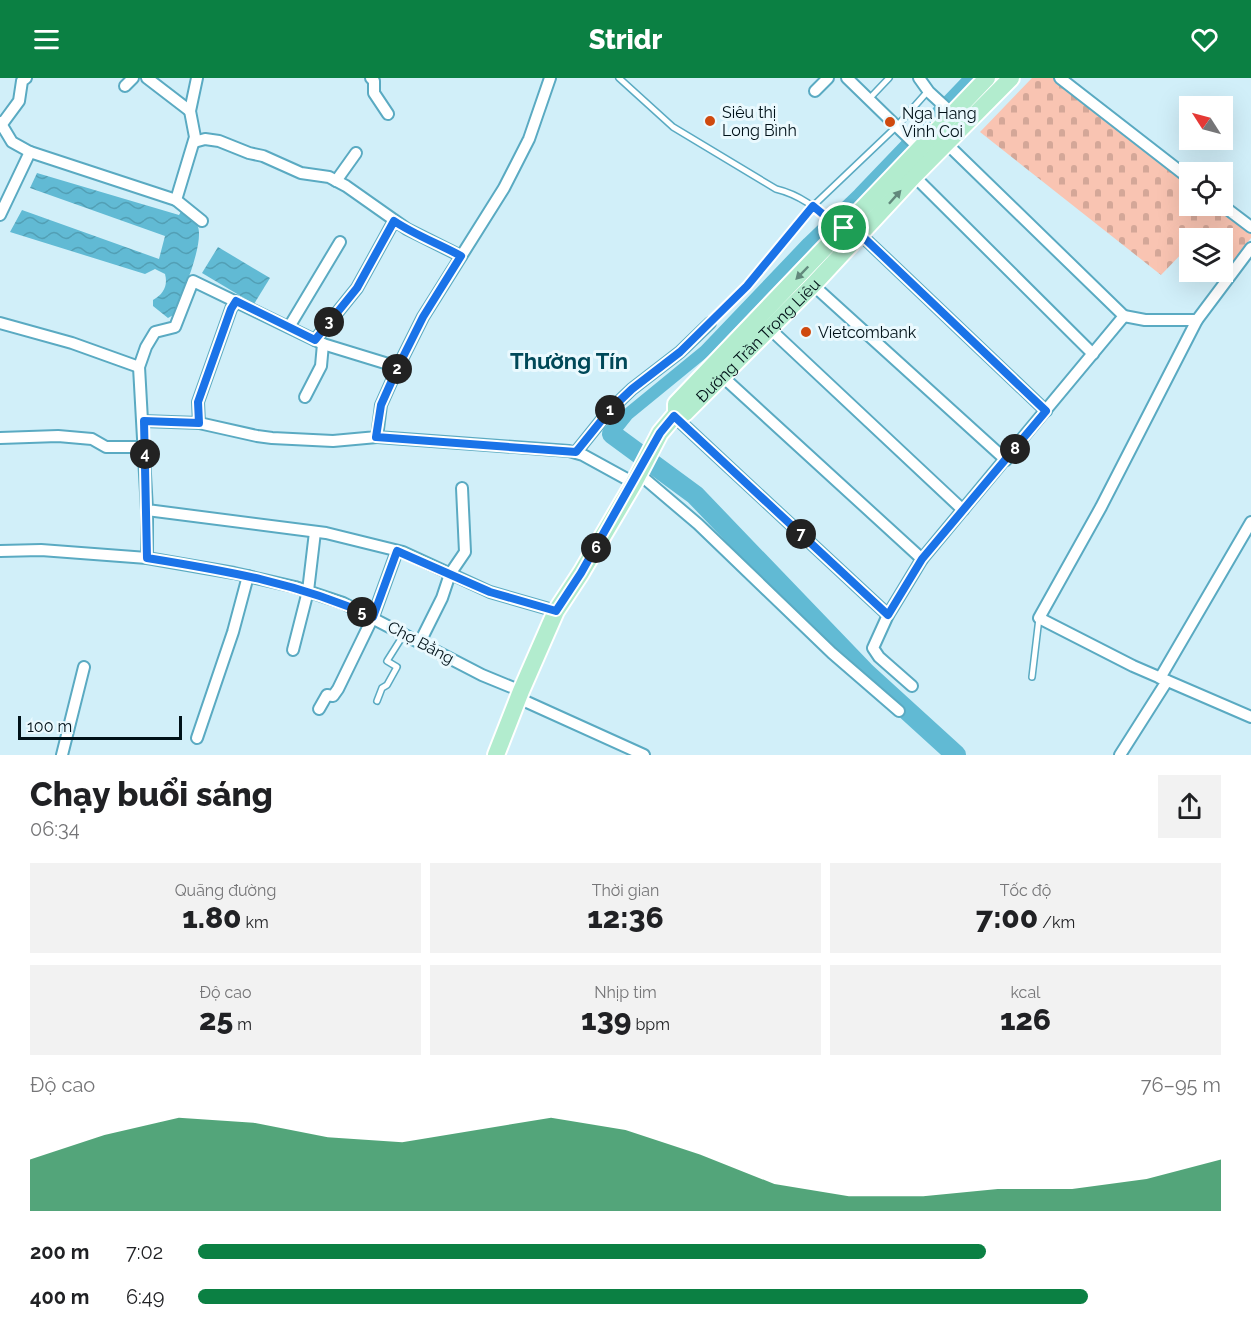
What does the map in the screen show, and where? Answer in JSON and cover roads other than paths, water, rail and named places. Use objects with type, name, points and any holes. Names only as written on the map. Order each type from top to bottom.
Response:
[{"type":"main road","name":"Đường Trần Trọng Liêu","points":[[496,755],[556,611],[581,573],[660,433],[675,415],[676,404],[840,227],[987,78]]},
{"type":"main road","name":"Đường Trần Trọng Liêu","points":[[675,415],[685,413],[723,377],[861,235],[914,176],[1011,78]]},
{"type":"street","points":[[26,78],[22,81],[19,101],[1,123],[12,142],[30,152],[176,200],[202,221]]},
{"type":"street","points":[[147,78],[190,111]]},
{"type":"street","points":[[176,200],[195,137],[190,111],[197,78]]},
{"type":"street","points":[[371,78],[374,81],[374,93],[388,114]]},
{"type":"street","points":[[376,437],[381,405],[398,367],[423,317],[504,188],[529,139],[550,78]]},
{"type":"street","points":[[815,91],[828,78]]},
{"type":"street","points":[[848,78],[918,147]]},
{"type":"street","points":[[919,78],[929,92],[953,114]]},
{"type":"street","points":[[1060,78],[1179,170]]},
{"type":"street","points":[[194,142],[205,139],[219,141],[263,156],[301,173],[321,175],[336,181],[394,221],[461,256]]},
{"type":"street","points":[[946,143],[1125,316],[1145,320],[1197,320]]},
{"type":"street","points":[[0,215],[30,152]]},
{"type":"street","points":[[336,181],[356,153]]},
{"type":"street","points":[[914,176],[1093,354]]},
{"type":"street","points":[[1233,213],[1251,227]]},
{"type":"street","points":[[304,398],[321,366],[319,342],[357,288],[394,221]]},
{"type":"street","points":[[840,227],[861,235],[1046,411]]},
{"type":"street","points":[[289,327],[340,242]]},
{"type":"street","points":[[1251,248],[1197,320],[1101,507],[1039,618],[1164,680],[1251,717]]},
{"type":"street","points":[[147,558],[144,421],[140,366],[146,347],[155,332],[175,327],[193,281],[319,342],[398,367]]},
{"type":"street","points":[[813,285],[1006,460]]},
{"type":"street","points":[[199,423],[198,402],[231,309],[236,301]]},
{"type":"street","points":[[912,686],[879,657],[873,648],[888,615],[922,559],[1125,316]]},
{"type":"street","points":[[0,323],[72,343],[140,366]]},
{"type":"street","points":[[576,452],[624,396],[680,352],[710,323]]},
{"type":"street","points":[[770,329],[963,510]]},
{"type":"street","points":[[723,377],[922,559]]},
{"type":"street","points":[[675,415],[888,615]]},
{"type":"street","points":[[144,421],[199,423],[272,438],[333,441],[376,437],[576,452],[636,478],[698,524],[832,653],[899,711]]},
{"type":"street","points":[[0,438],[58,436],[92,439],[106,447],[144,447]]},
{"type":"street","points":[[420,642],[442,598],[450,573],[465,552],[462,488]]},
{"type":"street","points":[[147,510],[315,532],[397,551],[490,592],[556,611]]},
{"type":"street","points":[[1120,755],[1251,522]]},
{"type":"street","points":[[293,650],[308,591],[315,532]]},
{"type":"street","name":"Chợ Bằng","points":[[0,551],[41,550],[147,558],[248,576],[308,591],[343,603],[373,617],[482,675],[644,755]]},
{"type":"street","points":[[319,709],[327,694],[333,696],[338,689],[373,617],[397,551]]},
{"type":"street","points":[[197,738],[233,632],[248,576]]},
{"type":"street","points":[[62,755],[84,667]]},
{"type":"lane","points":[[619,78],[680,132],[776,189],[794,194],[840,227]]},
{"type":"lane","points":[[868,99],[889,78]]},
{"type":"lane","points":[[710,323],[756,277],[776,250],[815,208],[929,92]]},
{"type":"lane","points":[[1032,677],[1039,618]]},
{"type":"lane","points":[[377,701],[382,688],[387,685],[398,667],[387,661],[405,634]]},
{"type":"water","points":[[37,173],[179,215],[182,210],[193,219],[198,227],[198,245],[175,314],[168,318],[153,306],[153,300],[162,292],[166,282],[165,274],[155,269],[145,274],[10,232],[22,210],[159,259],[165,236],[30,188]]},
{"type":"water","points":[[218,247],[270,278],[254,304],[202,273]]},
{"type":"waterway","points":[[612,434],[628,414],[705,351],[970,78]]},
{"type":"waterway","points":[[612,434],[695,495],[866,673],[956,755]]},
{"type":"place","name":"Siêu thị Long Bình","points":[[710,121]]},
{"type":"place","name":"Nga Hang Vinh Coi","points":[[890,122]]},
{"type":"place","name":"Vietcombank","points":[[806,332]]},
{"type":"district","name":"Thường Tín","points":[[569,361]]}]
